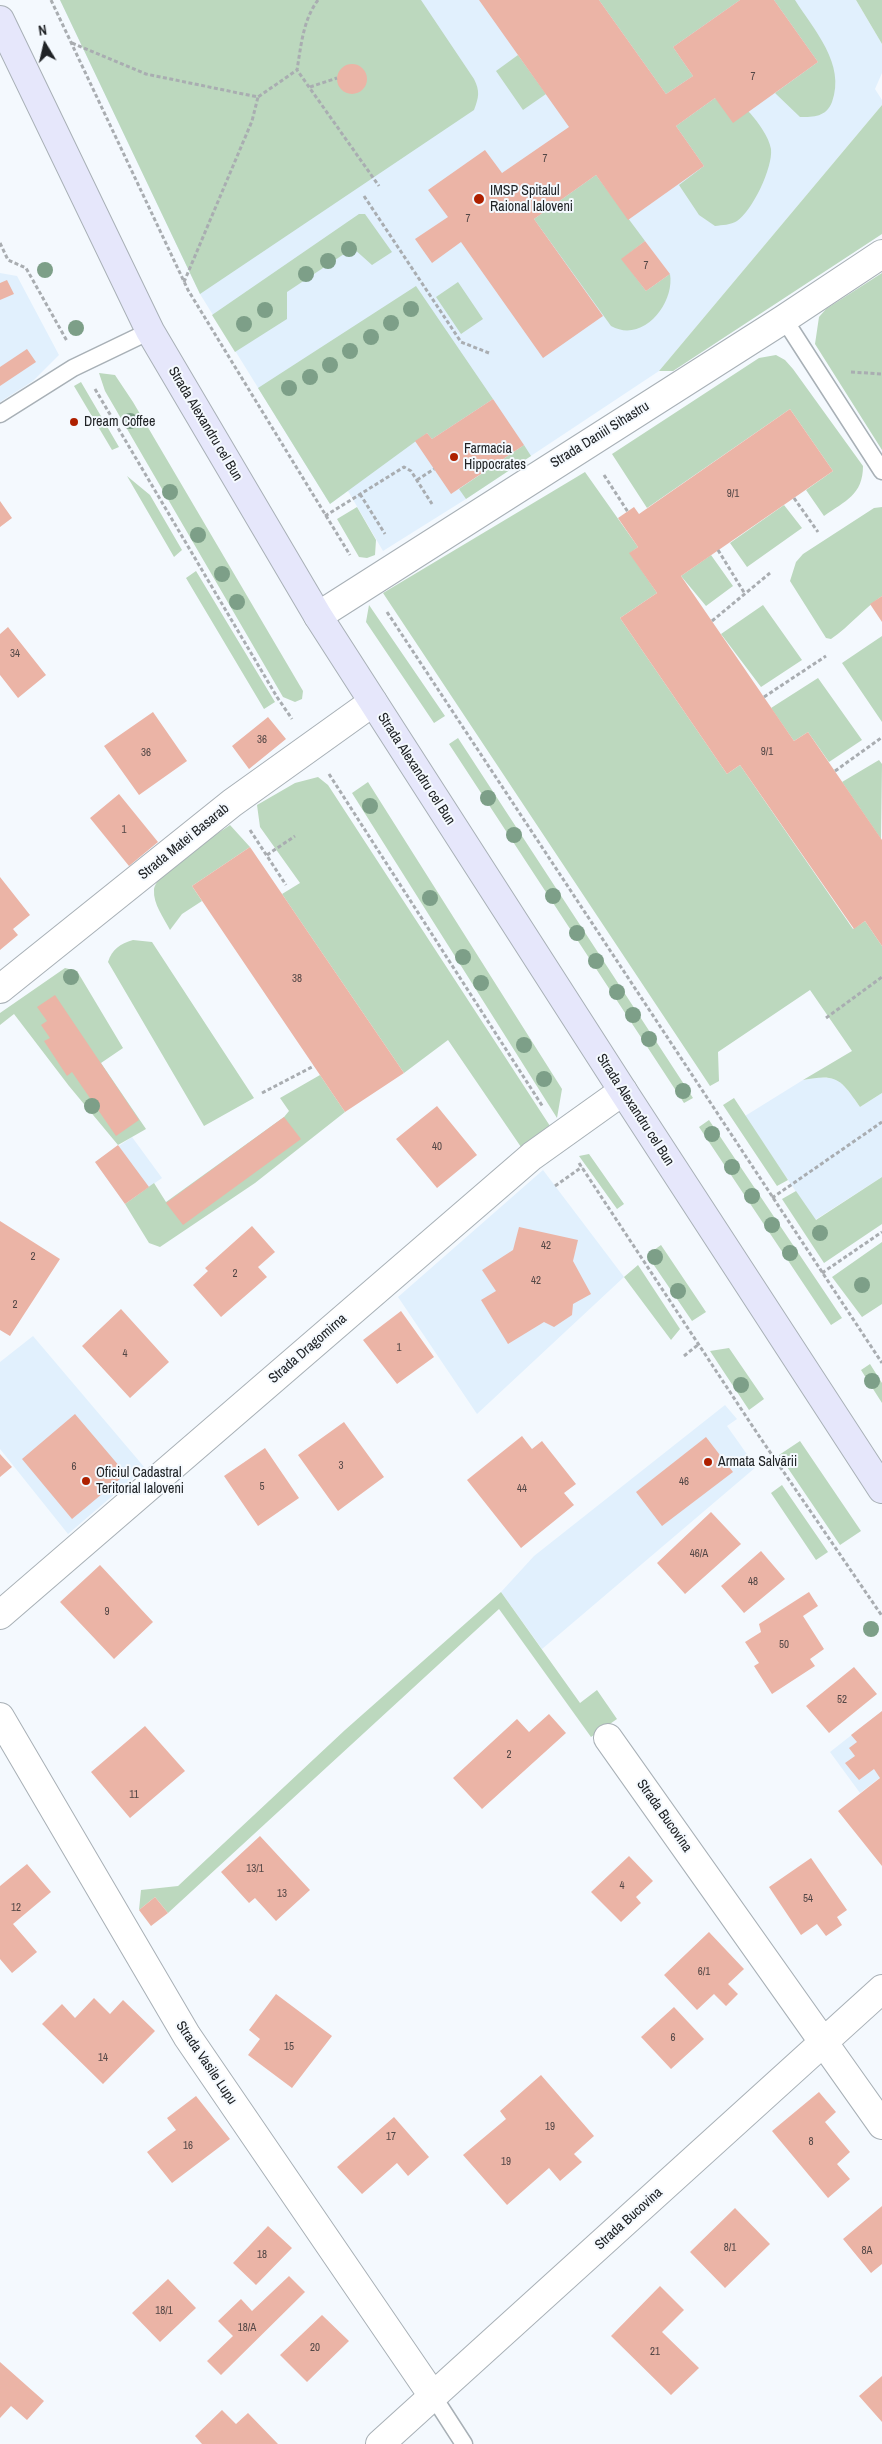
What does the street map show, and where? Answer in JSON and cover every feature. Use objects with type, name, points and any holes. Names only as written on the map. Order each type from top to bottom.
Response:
[{"type":"main road","name":"Strada Alexandru cel Bun","points":[[0,20],[150,331],[318,616],[623,1091],[882,1489]]},
{"type":"street","name":"Strada Daniil Sihastru","points":[[318,616],[784,319],[882,254]]},
{"type":"street","name":"Strada Matei Basarab","points":[[0,989],[232,803],[310,745],[373,702]]},
{"type":"street","name":"Strada Dragomirna","points":[[0,1615],[532,1156],[623,1091]]},
{"type":"street","name":"Strada Vasile Lupu","points":[[0,1717],[187,2036],[434,2396]]},
{"type":"street","name":"Strada Bucovina","points":[[608,1738],[882,2124]]},
{"type":"street","name":"Strada Bucovina","points":[[434,2396],[882,1989]]},
{"type":"street","points":[[380,2444],[434,2396]]},
{"type":"lane","points":[[784,319],[882,471]]},
{"type":"lane","points":[[0,414],[81,364],[150,331]]},
{"type":"lane","name":"Strada Vasile Lupu","points":[[434,2396],[464,2444]]},
{"type":"path","points":[[51,0],[184,282],[325,516],[882,1364]]},
{"type":"path","points":[[184,282],[252,121],[258,97],[297,70],[303,34],[313,7],[318,0]]},
{"type":"path","points":[[72,43],[146,74],[258,97]]},
{"type":"path","points":[[297,70],[379,186]]},
{"type":"path","points":[[310,87],[337,78]]},
{"type":"path","points":[[364,196],[461,342],[489,353]]},
{"type":"path","points":[[0,243],[8,260],[26,268],[277,697],[310,745],[582,1167],[882,1616]]},
{"type":"path","points":[[584,446],[628,512]]},
{"type":"path","points":[[325,516],[404,467],[411,471],[449,532]]},
{"type":"path","points":[[416,480],[434,469]]},
{"type":"path","points":[[360,494],[403,562]]},
{"type":"path","points":[[794,498],[818,532]]},
{"type":"path","points":[[718,550],[745,594]]},
{"type":"path","points":[[712,621],[770,573]]},
{"type":"path","points":[[764,698],[826,656]]},
{"type":"path","points":[[835,771],[881,738]]},
{"type":"path","points":[[232,803],[286,885]]},
{"type":"path","points":[[266,855],[295,836]]},
{"type":"path","points":[[826,1018],[882,977]]},
{"type":"path","points":[[262,1093],[314,1066]]},
{"type":"path","points":[[772,1198],[882,1122]]},
{"type":"path","points":[[555,1186],[582,1167]]},
{"type":"path","points":[[822,1273],[882,1232]]},
{"type":"path","points":[[684,1356],[699,1344]]},
{"type":"shaded area","name":"IMSP Spitalul Raional Ialoveni","points":[[60,0],[856,0],[882,44],[882,73],[875,89],[882,100],[882,105],[659,371],[466,499],[383,551],[348,491],[330,504],[200,294]]},
{"type":"shaded area","points":[[0,273],[17,276],[59,355],[33,381],[0,402]]},
{"type":"shaded area","points":[[820,1077],[836,1079],[845,1086],[860,1107],[882,1093],[882,1177],[815,1220],[745,1116],[803,1080]]},
{"type":"shaded area","points":[[132,1137],[162,1178],[125,1204],[95,1162]]},
{"type":"shaded area","points":[[543,1170],[624,1277],[477,1414],[398,1297]]},
{"type":"shaded area","points":[[33,1336],[145,1468],[68,1534],[0,1449],[0,1362]]},
{"type":"shaded area","points":[[725,1405],[737,1419],[727,1426],[756,1467],[542,1649],[501,1592],[534,1556]]},
{"type":"shaded area","points":[[882,1711],[882,1776],[860,1793],[830,1752]]},
{"type":"green space","points":[[60,0],[421,0],[474,79],[478,91],[477,101],[474,110],[200,294]]},
{"type":"green space","points":[[599,0],[740,0],[673,47],[693,76],[666,94]]},
{"type":"green space","points":[[774,0],[795,0],[826,48],[835,74],[835,88],[832,102],[826,111],[819,115],[800,117],[775,93],[818,62]]},
{"type":"green space","points":[[856,0],[882,0],[882,44]]},
{"type":"green space","points":[[518,55],[546,94],[523,110],[496,71]]},
{"type":"green space","points":[[715,98],[738,106],[750,113],[766,135],[770,144],[771,157],[769,167],[755,199],[743,216],[735,222],[715,226],[699,215],[679,185],[704,166],[676,126]]},
{"type":"green space","points":[[882,105],[882,234],[673,371],[659,371]]},
{"type":"green space","points":[[596,175],[645,241],[622,259],[646,291],[670,274],[670,285],[662,308],[654,318],[634,330],[623,330],[611,326],[534,219]]},
{"type":"green space","points":[[359,214],[365,214],[392,252],[372,265],[353,248],[287,292],[287,319],[235,352],[212,315]]},
{"type":"green space","points":[[882,273],[882,450],[815,344],[819,317],[826,309]]},
{"type":"green space","points":[[458,282],[483,319],[461,334],[436,297]]},
{"type":"green space","points":[[416,286],[493,399],[432,439],[427,433],[330,504],[258,388]]},
{"type":"green space","points":[[776,355],[785,360],[793,369],[863,466],[860,484],[856,491],[846,501],[824,516],[806,490],[833,471],[790,409],[647,508],[612,454],[759,358]]},
{"type":"green space","points":[[99,373],[115,375],[133,402],[303,691],[302,699],[295,702],[283,697],[105,391]]},
{"type":"green space","points":[[81,382],[119,447],[112,450],[74,386]]},
{"type":"green space","points":[[524,445],[531,456],[466,499],[459,489]]},
{"type":"green space","points":[[585,472],[638,547],[630,553],[657,593],[620,618],[727,774],[740,765],[853,929],[865,921],[882,946],[882,1093],[860,1107],[843,1085],[831,1078],[803,1080],[852,1051],[810,990],[718,1052],[719,1081],[710,1086],[383,593]]},
{"type":"green space","points":[[127,476],[150,495],[182,550],[174,557]]},
{"type":"green space","points":[[784,505],[802,528],[747,567],[730,543]]},
{"type":"green space","points":[[357,507],[376,540],[375,555],[367,558],[359,557],[337,519]]},
{"type":"green space","points":[[882,507],[882,596],[838,634],[831,639],[826,638],[790,581],[796,562],[803,554],[874,508]]},
{"type":"green space","points":[[711,555],[733,586],[706,606],[681,576]]},
{"type":"green space","points":[[196,571],[275,702],[264,709],[186,578]]},
{"type":"green space","points":[[369,605],[445,716],[434,723],[366,622]]},
{"type":"green space","points":[[763,605],[802,660],[761,687],[721,634]]},
{"type":"green space","points":[[882,636],[882,722],[842,663]]},
{"type":"green space","points":[[818,678],[862,740],[829,762],[808,732],[794,741],[771,708]]},
{"type":"green space","points":[[458,738],[693,1098],[684,1103],[449,744]]},
{"type":"green space","points":[[879,760],[882,764],[881,839],[842,782]]},
{"type":"green space","points":[[318,777],[328,785],[550,1126],[541,1136],[521,1147],[448,1040],[404,1073],[282,894],[300,883],[260,827],[257,805],[295,783]]},
{"type":"green space","points":[[368,782],[562,1089],[557,1118],[352,793]]},
{"type":"green space","points":[[230,825],[250,847],[192,886],[202,901],[182,914],[170,930],[155,900],[154,890],[157,882],[174,864]]},
{"type":"green space","points":[[133,940],[152,942],[254,1098],[204,1126],[108,962],[117,948]]},
{"type":"green space","points":[[65,968],[77,971],[123,1048],[101,1063],[146,1129],[118,1145],[69,1086],[14,1014],[0,1025],[0,1013]]},
{"type":"green space","points":[[320,1075],[345,1112],[255,1183],[160,1247],[149,1243],[125,1204],[154,1183],[166,1202],[284,1117],[289,1111],[280,1098]]},
{"type":"green space","points":[[734,1098],[788,1180],[777,1186],[723,1105]]},
{"type":"green space","points":[[709,1120],[842,1318],[831,1325],[699,1127]]},
{"type":"green space","points":[[589,1154],[624,1204],[617,1209],[579,1156]]},
{"type":"green space","points":[[882,1177],[882,1224],[824,1263],[782,1199],[796,1191],[816,1220]]},
{"type":"green space","points":[[882,1242],[882,1304],[862,1317],[832,1277]]},
{"type":"green space","points":[[661,1245],[706,1312],[692,1321],[647,1255]]},
{"type":"green space","points":[[638,1265],[680,1329],[671,1340],[624,1277]]},
{"type":"green space","points":[[729,1348],[764,1399],[749,1410],[710,1351]]},
{"type":"green space","points":[[870,1364],[882,1383],[882,1403],[861,1370]]},
{"type":"green space","points":[[800,1441],[861,1531],[840,1545],[779,1455]]},
{"type":"green space","points":[[782,1485],[828,1552],[816,1560],[771,1493]]},
{"type":"green space","points":[[501,1592],[580,1703],[597,1690],[617,1719],[591,1737],[499,1609],[168,1913],[155,1897],[139,1910],[141,1890],[178,1886],[345,1730]]},
{"type":"building","points":[[479,0],[599,0],[666,94],[693,76],[673,47],[740,0],[774,0],[818,62],[733,123],[715,98],[676,126],[704,166],[628,220],[596,175],[534,219],[603,316],[543,358],[461,242],[432,263],[415,239],[448,217],[428,190],[485,150],[502,173],[569,127]]},
{"type":"building","points":[[352,64],[358,65],[366,73],[366,85],[358,93],[352,94],[346,93],[338,85],[337,79],[338,73],[346,65]]},
{"type":"building","points":[[645,241],[670,274],[646,291],[621,259]]},
{"type":"building","points":[[7,280],[14,294],[0,300],[0,283]]},
{"type":"building","points":[[27,349],[36,362],[0,386],[0,367]]},
{"type":"building","points":[[493,399],[524,445],[451,494],[415,441],[427,433],[432,439]]},
{"type":"building","points":[[790,409],[833,471],[681,576],[794,741],[808,732],[882,840],[882,946],[865,921],[854,929],[740,765],[727,774],[620,618],[657,593],[629,553],[638,547],[618,518],[634,507],[639,514]]},
{"type":"building","points":[[0,501],[12,518],[0,527]]},
{"type":"building","points":[[882,596],[882,622],[870,604]]},
{"type":"building","points":[[8,627],[46,675],[18,698],[0,675],[0,634]]},
{"type":"building","points":[[153,712],[187,761],[139,795],[104,746]]},
{"type":"building","points":[[268,717],[286,739],[249,769],[232,746]]},
{"type":"building","points":[[119,794],[158,842],[129,866],[90,818]]},
{"type":"building","points":[[250,847],[404,1073],[345,1112],[192,886]]},
{"type":"building","points":[[0,877],[30,915],[13,929],[18,935],[0,950]]},
{"type":"building","points":[[55,995],[139,1120],[116,1136],[72,1072],[67,1076],[44,1041],[50,1038],[41,1025],[47,1021],[37,1007]]},
{"type":"building","points":[[437,1106],[477,1155],[437,1188],[396,1139]]},
{"type":"building","points":[[284,1117],[301,1139],[183,1225],[166,1203]]},
{"type":"building","points":[[118,1145],[149,1187],[125,1204],[95,1162]]},
{"type":"building","points":[[0,1221],[60,1259],[10,1336],[0,1330]]},
{"type":"building","points":[[252,1226],[275,1252],[258,1267],[267,1277],[221,1317],[193,1285],[208,1271],[205,1268]]},
{"type":"building","points":[[519,1227],[578,1240],[573,1261],[591,1294],[573,1304],[572,1315],[554,1327],[544,1322],[508,1344],[481,1300],[496,1291],[482,1270],[513,1250]]},
{"type":"building","points":[[121,1309],[169,1362],[130,1398],[82,1346]]},
{"type":"building","points":[[401,1311],[434,1357],[397,1384],[363,1340]]},
{"type":"building","points":[[75,1414],[126,1474],[72,1519],[22,1459]]},
{"type":"building","points":[[344,1422],[384,1477],[338,1511],[298,1455]]},
{"type":"building","points":[[522,1436],[532,1449],[542,1441],[576,1484],[564,1493],[574,1505],[521,1548],[467,1480]]},
{"type":"building","points":[[706,1437],[733,1472],[662,1526],[636,1492]]},
{"type":"building","points":[[265,1448],[299,1498],[258,1526],[224,1476]]},
{"type":"building","points":[[0,1454],[12,1467],[0,1477]]},
{"type":"building","points":[[711,1512],[741,1544],[685,1594],[657,1563]]},
{"type":"building","points":[[761,1551],[785,1579],[744,1613],[721,1586]]},
{"type":"building","points":[[100,1565],[153,1622],[114,1659],[60,1602]]},
{"type":"building","points":[[809,1592],[818,1606],[803,1616],[824,1649],[810,1659],[815,1666],[772,1694],[754,1666],[759,1663],[745,1642],[761,1632],[759,1624]]},
{"type":"building","points":[[854,1667],[877,1694],[829,1733],[806,1706]]},
{"type":"building","points":[[882,1711],[882,1866],[838,1811],[880,1778],[874,1769],[859,1780],[845,1763],[855,1756],[849,1748],[857,1742],[851,1735]]},
{"type":"building","points":[[549,1714],[566,1733],[482,1809],[453,1778],[517,1719],[529,1732]]},
{"type":"building","points":[[145,1726],[185,1771],[130,1818],[91,1772]]},
{"type":"building","points":[[260,1836],[310,1890],[276,1921],[255,1898],[249,1903],[221,1872]]},
{"type":"building","points":[[629,1856],[653,1881],[636,1897],[641,1903],[621,1922],[591,1892]]},
{"type":"building","points":[[811,1858],[847,1910],[837,1917],[842,1925],[826,1936],[817,1924],[801,1935],[769,1887]]},
{"type":"building","points":[[27,1864],[51,1892],[13,1924],[37,1952],[12,1973],[0,1959],[0,1886]]},
{"type":"building","points":[[155,1897],[168,1913],[151,1926],[139,1910]]},
{"type":"building","points":[[709,1932],[744,1969],[728,1984],[738,1994],[726,2006],[714,1994],[697,2010],[664,1975]]},
{"type":"building","points":[[276,1994],[332,2036],[292,2088],[248,2055],[260,2039],[249,2030]]},
{"type":"building","points":[[94,1998],[110,2014],[123,2000],[155,2031],[103,2084],[42,2024],[62,2004],[75,2018]]},
{"type":"building","points":[[674,2007],[704,2039],[671,2069],[641,2037]]},
{"type":"building","points":[[541,2075],[594,2136],[574,2154],[582,2162],[560,2181],[549,2168],[507,2205],[463,2155],[506,2119],[500,2111]]},
{"type":"building","points":[[819,2092],[836,2112],[825,2122],[850,2152],[837,2164],[850,2179],[828,2198],[772,2131]]},
{"type":"building","points":[[196,2096],[230,2139],[172,2183],[147,2152],[176,2130],[167,2118]]},
{"type":"building","points":[[394,2117],[429,2157],[408,2176],[397,2163],[362,2194],[337,2167]]},
{"type":"building","points":[[882,2206],[882,2264],[871,2273],[843,2239]]},
{"type":"building","points":[[735,2208],[770,2244],[725,2288],[690,2252]]},
{"type":"building","points":[[268,2226],[292,2248],[256,2285],[233,2263]]},
{"type":"building","points":[[289,2276],[305,2292],[221,2375],[207,2361],[233,2336],[218,2321],[241,2299],[252,2311]]},
{"type":"building","points":[[168,2279],[196,2308],[160,2342],[132,2313]]},
{"type":"building","points":[[660,2286],[684,2310],[662,2332],[699,2368],[671,2395],[611,2336]]},
{"type":"building","points":[[322,2315],[349,2341],[307,2382],[280,2355]]},
{"type":"building","points":[[0,2362],[44,2401],[27,2420],[11,2406],[0,2418]]},
{"type":"building","points":[[882,2376],[882,2422],[859,2396]]},
{"type":"building","points":[[222,2410],[236,2424],[248,2413],[278,2444],[202,2444],[195,2436]]},
{"type":"place","name":"IMSP Spitalul Raional Ialoveni","points":[[479,199]]},
{"type":"place","name":"Dream Coffee","points":[[74,422]]},
{"type":"place","name":"Farmacia Hippocrates","points":[[454,457]]},
{"type":"place","name":"Armata Salvării","points":[[708,1462]]},
{"type":"place","name":"Oficiul Cadastral Teritorial Ialoveni","points":[[86,1481]]}]
